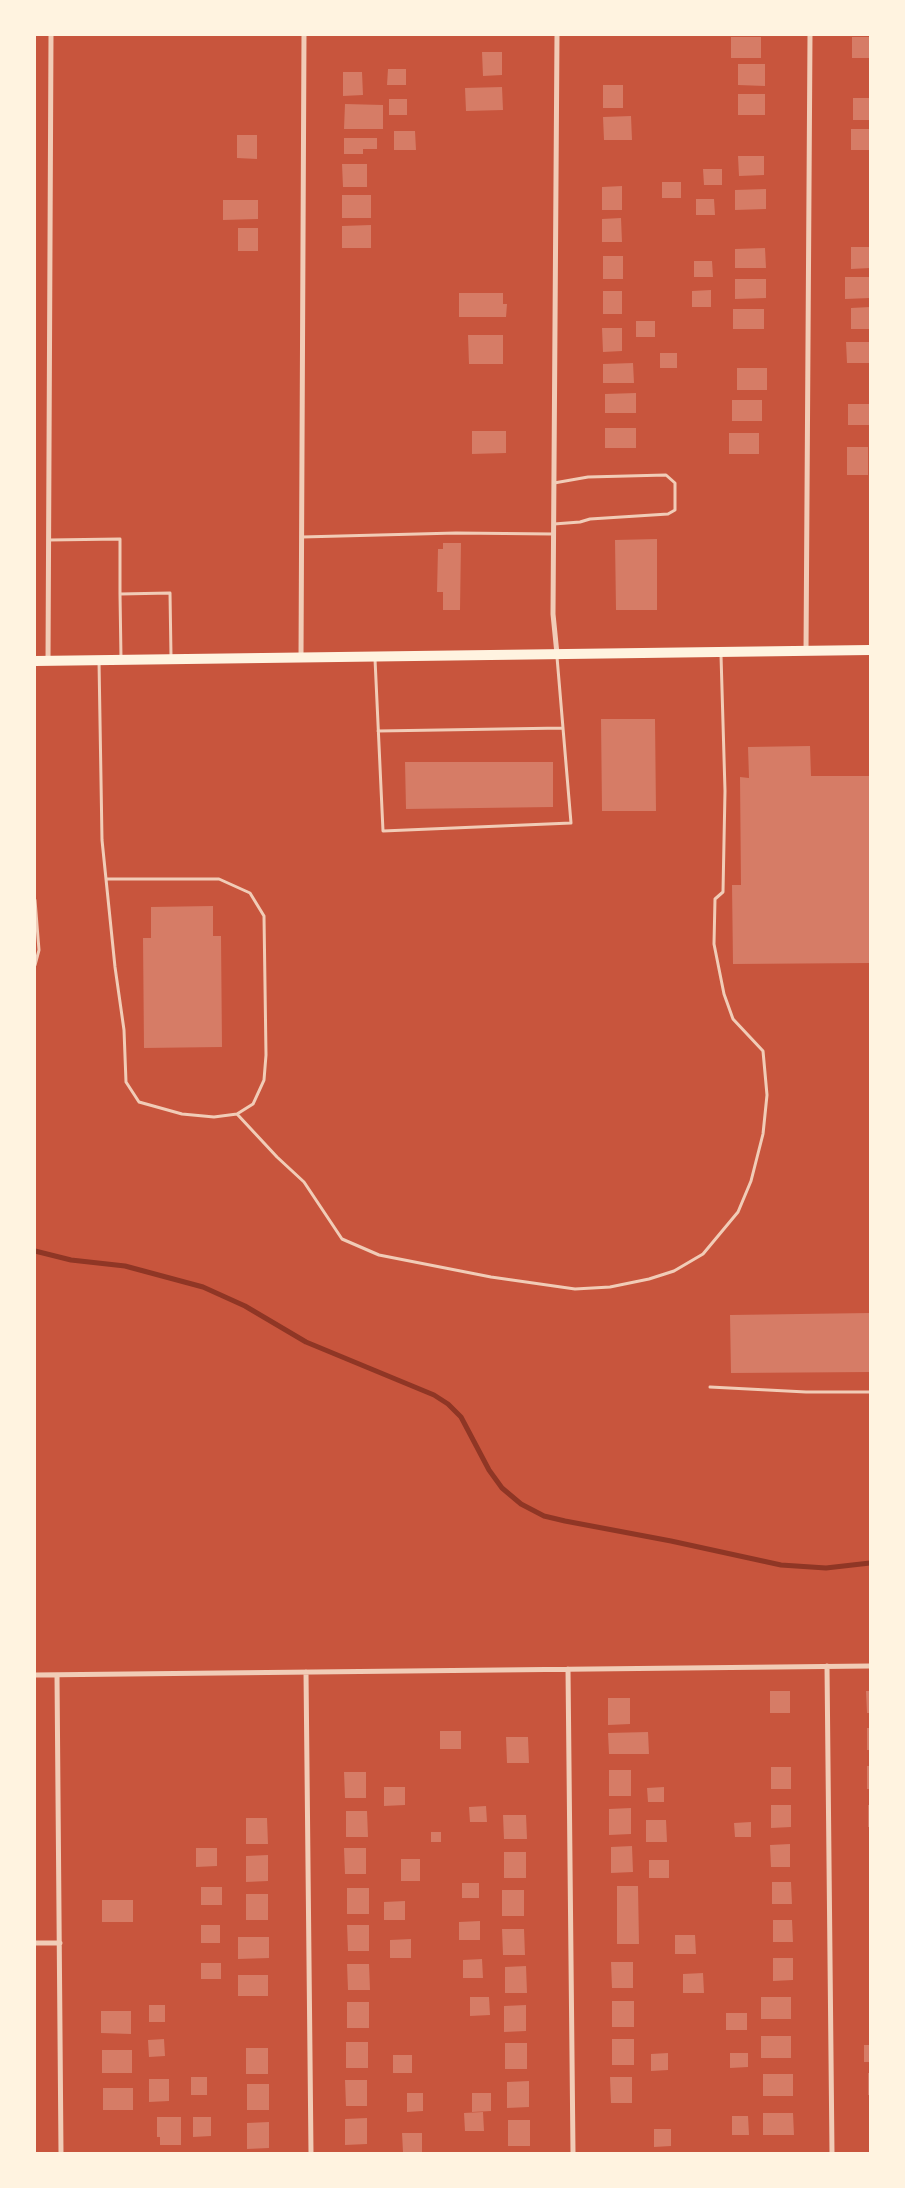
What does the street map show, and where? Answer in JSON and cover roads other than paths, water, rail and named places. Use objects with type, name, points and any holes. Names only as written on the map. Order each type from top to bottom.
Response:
[{"type":"main road","points":[[35,661],[870,650]]},
{"type":"street","points":[[48,661],[52,35]]},
{"type":"street","points":[[301,657],[304,35]]},
{"type":"street","points":[[557,35],[553,524],[553,614],[557,654]]},
{"type":"street","points":[[806,650],[810,35]]},
{"type":"street","points":[[827,1666],[832,2153]]},
{"type":"street","points":[[35,1675],[870,1666]]},
{"type":"street","points":[[568,1670],[573,2153]]},
{"type":"street","points":[[306,1672],[311,2153]]},
{"type":"street","points":[[57,1675],[61,2153]]},
{"type":"street","points":[[35,1943],[60,1943]]},
{"type":"lane","points":[[553,524],[580,522],[590,519],[668,514],[675,510],[675,483],[666,475],[588,477],[554,483]]},
{"type":"lane","points":[[302,537],[456,533],[553,534]]},
{"type":"lane","points":[[49,540],[120,540],[121,660]]},
{"type":"lane","points":[[120,594],[170,593],[171,659]]},
{"type":"lane","points":[[237,1114],[278,1158],[304,1182],[342,1239],[379,1255],[491,1277],[575,1289],[610,1287],[649,1279],[674,1271],[703,1254],[738,1212],[751,1180],[763,1134],[767,1095],[763,1052],[733,1019],[724,994],[714,944],[715,899],[722,892],[725,791],[720,652]]},
{"type":"lane","points":[[374,656],[383,831],[571,823],[557,654]]},
{"type":"lane","points":[[98,660],[102,840],[115,967],[124,1030],[126,1082],[139,1102],[182,1114],[214,1117],[237,1114],[253,1104],[264,1080],[266,1055],[264,916],[250,893],[219,879],[106,879]]},
{"type":"lane","points":[[378,731],[563,728]]},
{"type":"lane","points":[[35,900],[39,950],[35,965]]},
{"type":"lane","points":[[710,1387],[806,1392],[870,1392]]},
{"type":"waterway","points":[[35,1251],[71,1260],[125,1266],[203,1287],[245,1306],[306,1342],[434,1395],[448,1404],[461,1417],[489,1470],[502,1488],[521,1504],[544,1516],[781,1565],[826,1568],[870,1563]]}]
